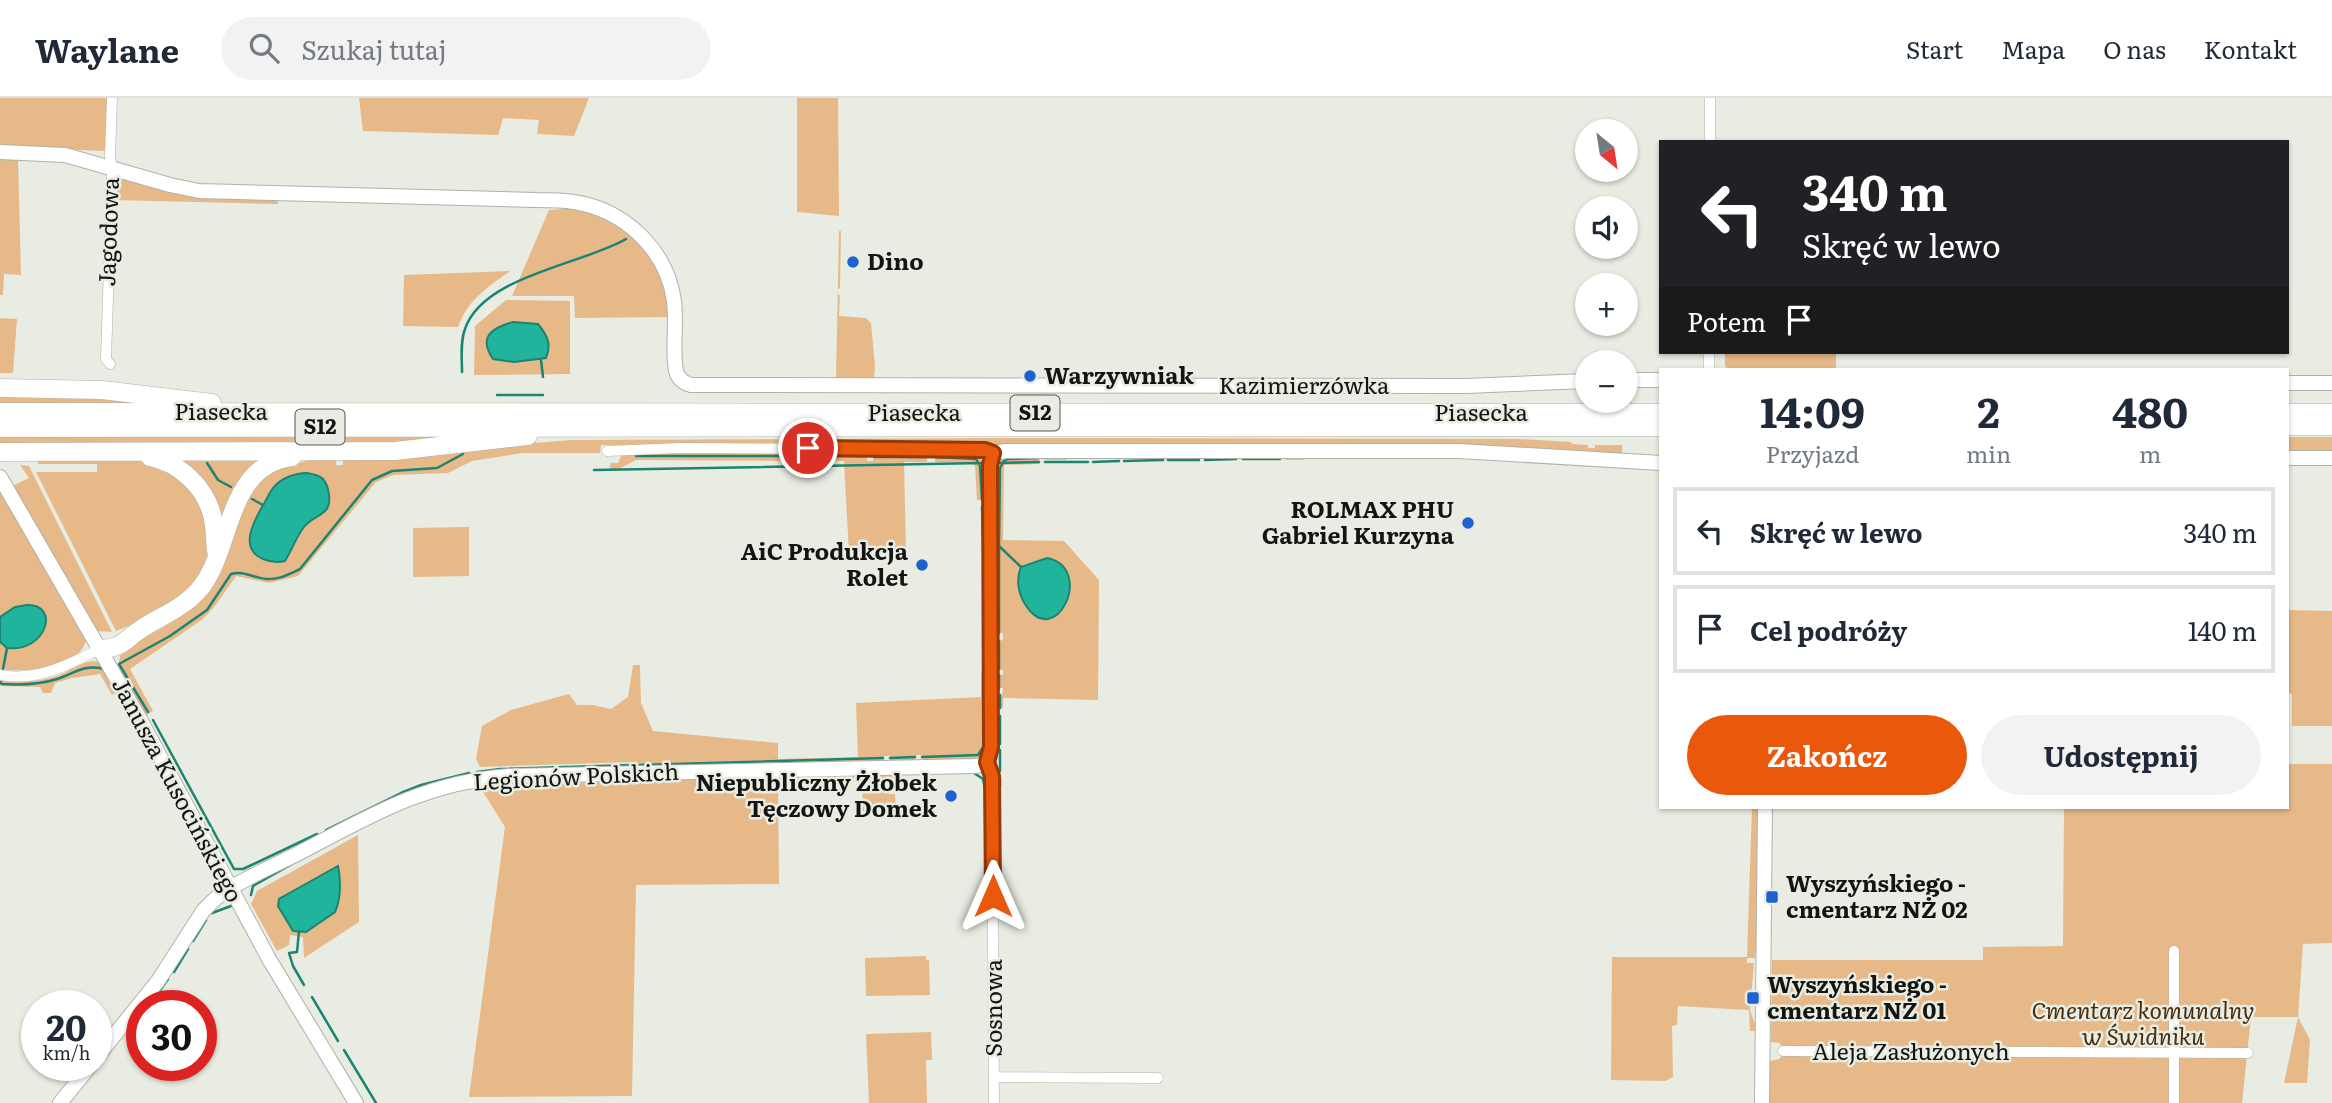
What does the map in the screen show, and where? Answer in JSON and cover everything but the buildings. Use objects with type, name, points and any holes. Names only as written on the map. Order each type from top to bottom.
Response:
[{"type":"highway","points":[[0,388],[102,390],[274,412]]},
{"type":"highway","name":"Piasecka","points":[[0,412],[1659,413]]},
{"type":"highway","points":[[2289,413],[2332,413]]},
{"type":"highway","points":[[2289,426],[2332,426]]},
{"type":"highway","points":[[0,452],[404,450],[640,427]]},
{"type":"highway","name":"Piasecka","points":[[0,428],[1659,427]]},
{"type":"highway","points":[[99,649],[120,646],[190,599],[208,576],[223,542],[234,506],[254,475],[286,457],[334,452]]},
{"type":"highway","points":[[127,453],[173,465],[192,481],[211,511],[216,555]]},
{"type":"street","name":"Jagodowa","points":[[110,364],[106,359],[112,98]]},
{"type":"street","points":[[1710,98],[1710,140]]},
{"type":"street","points":[[0,152],[65,155],[111,168]]},
{"type":"street","name":"Kazimierzówka","points":[[111,168],[200,191],[573,201],[600,209],[631,226],[661,260],[668,275],[675,304],[677,372],[684,383],[1399,387],[1575,381]]},
{"type":"street","points":[[1638,380],[1659,380]]},
{"type":"street","points":[[2289,383],[2332,383]]},
{"type":"street","points":[[607,451],[833,448],[985,450],[993,453],[1122,450],[1459,451],[1659,463]]},
{"type":"street","name":"Sosnowa","points":[[993,453],[990,465],[991,747],[987,762],[992,776],[994,1103]]},
{"type":"street","points":[[2289,458],[2332,458]]},
{"type":"street","name":"Janusza Kusocińskiego","points":[[4,483],[141,721],[269,960],[356,1103]]},
{"type":"street","points":[[0,675],[20,676],[47,672],[70,665],[99,649]]},
{"type":"street","name":"Legionów Polskich","points":[[112,1038],[172,963],[203,911],[215,898],[390,806],[427,791],[465,781],[518,775],[975,766],[987,762]]},
{"type":"street","points":[[1762,1103],[1756,1083],[1765,809]]},
{"type":"street","points":[[2174,951],[2174,1103]]},
{"type":"street","name":"Aleja Zasłużonych","points":[[1783,1051],[2248,1053]]},
{"type":"street","points":[[994,1077],[1158,1078]]},
{"type":"street","points":[[60,1103],[78,1081]]},
{"type":"green space","points":[[0,98],[108,98],[106,151],[0,147]]},
{"type":"green space","points":[[359,98],[589,98],[574,136],[537,134],[539,120],[503,118],[498,135],[363,131]]},
{"type":"green space","points":[[797,98],[838,98],[839,216],[797,212]]},
{"type":"green space","points":[[0,160],[18,160],[21,275],[4,274],[3,295],[0,295]]},
{"type":"green space","points":[[119,178],[190,196],[277,198],[278,204],[114,200]]},
{"type":"green space","points":[[579,208],[619,226],[640,243],[661,278],[670,317],[575,318],[574,296],[512,296],[549,210]]},
{"type":"green space","points":[[839,231],[839,316],[866,318],[871,323],[874,379],[836,378]]},
{"type":"green space","points":[[510,271],[473,301],[458,327],[403,326],[404,275]]},
{"type":"green space","points":[[506,300],[570,301],[570,374],[474,375],[475,326]]},
{"type":"green space","points":[[0,318],[17,319],[13,373],[0,373]]},
{"type":"green space","points":[[1725,354],[1836,354],[1836,368],[1725,366]]},
{"type":"green space","points":[[0,393],[57,393],[159,403],[0,404]]},
{"type":"green space","points":[[456,435],[400,444],[0,447],[0,436]]},
{"type":"green space","points":[[2289,437],[2332,437],[2332,452],[2289,453]]},
{"type":"green space","points":[[1518,439],[1571,442],[1588,445],[1588,448],[1595,448],[1595,445],[1622,445],[1622,456],[1532,448],[1448,445],[601,445],[600,453],[523,453],[472,461],[448,473],[393,475],[376,482],[298,576],[269,583],[236,576],[203,619],[130,669],[153,711],[146,715],[118,667],[120,656],[126,649],[172,622],[203,597],[221,568],[238,513],[249,493],[269,474],[293,464],[336,458],[336,465],[343,465],[343,458],[572,440]]},
{"type":"green space","points":[[836,452],[867,453],[867,461],[873,461],[874,453],[927,453],[927,462],[904,462],[906,551],[849,553],[844,461],[835,461]]},
{"type":"green space","points":[[626,453],[830,453],[830,461],[636,460],[617,470],[609,470],[611,463],[618,463]]},
{"type":"green space","points":[[935,453],[980,456],[984,465],[985,499],[977,500],[975,466],[970,463],[935,462]]},
{"type":"green space","points":[[269,456],[221,531],[174,457]]},
{"type":"green space","points":[[1039,456],[1039,464],[1004,465],[1003,540],[1064,541],[1099,580],[1098,700],[1003,698],[1003,708],[996,708],[996,695],[1002,695],[1003,688],[996,688],[996,675],[1003,675],[1003,670],[995,669],[996,641],[1003,640],[1003,633],[996,633],[996,466],[1001,458]]},
{"type":"green space","points":[[37,457],[127,459],[159,464],[179,476],[204,508],[210,547],[203,570],[187,592],[136,623],[116,631],[36,472],[97,472],[97,464],[38,464]]},
{"type":"green space","points":[[20,465],[29,466],[112,632],[97,631],[12,486],[29,478]]},
{"type":"green space","points":[[0,490],[86,641],[73,658],[62,663],[36,669],[0,669]]},
{"type":"green space","points":[[469,527],[469,576],[413,577],[413,528]]},
{"type":"green space","points":[[2289,610],[2332,611],[2332,726],[2292,726],[2292,694],[2289,693]]},
{"type":"green space","points":[[94,661],[99,662],[117,691],[112,695],[100,674],[55,683],[51,693],[43,693],[40,687],[0,686],[0,680],[43,680]]},
{"type":"green space","points":[[633,665],[640,665],[641,703],[653,731],[778,743],[778,759],[858,757],[856,703],[981,697],[981,673],[986,673],[986,701],[982,702],[982,708],[986,708],[985,749],[979,756],[964,760],[922,762],[922,755],[916,755],[915,762],[890,763],[890,756],[884,756],[883,763],[774,775],[774,780],[778,781],[779,884],[636,885],[632,1096],[469,1097],[505,827],[480,787],[633,780],[635,762],[480,767],[476,759],[482,726],[511,710],[569,694],[577,705],[611,709],[628,697]]},
{"type":"green space","name":"Cmentarz komunalny w Świdniku","points":[[2289,764],[2332,764],[2332,943],[2303,944],[2298,1017],[2251,1017],[2242,1103],[1770,1103],[1770,1061],[1779,1059],[1783,1051],[1779,1043],[1771,1042],[1772,960],[1983,960],[1983,947],[2063,946],[2064,809],[2289,809]]},
{"type":"green space","points":[[898,774],[899,782],[860,784],[857,778],[781,781],[781,775]]},
{"type":"green space","points":[[889,784],[889,794],[895,794],[896,810],[863,811],[862,785]]},
{"type":"green space","points":[[1752,809],[1758,809],[1756,948],[1755,958],[1747,958],[1747,963],[1754,963],[1750,1010],[1755,1031],[1750,1031],[1749,1010],[1678,1006],[1677,1025],[1672,1026],[1673,1077],[1665,1081],[1611,1080],[1612,957],[1747,957]]},
{"type":"green space","points":[[358,835],[359,922],[304,958],[303,937],[290,935],[289,945],[277,951],[251,904],[257,891]]},
{"type":"green space","points":[[926,956],[926,960],[929,960],[930,995],[866,996],[865,958]]},
{"type":"green space","points":[[2298,1017],[2310,1040],[2307,1083],[2284,1083]]},
{"type":"green space","points":[[931,1032],[932,1060],[926,1060],[927,1103],[869,1103],[866,1034]]},
{"type":"shaded area","points":[[513,322],[538,324],[548,340],[546,358],[514,362],[493,359],[487,345],[489,334],[498,327]]},
{"type":"shaded area","points":[[307,473],[320,477],[325,482],[329,494],[328,507],[304,527],[285,561],[263,559],[251,549],[250,542],[258,513],[276,484],[288,477]]},
{"type":"shaded area","points":[[1047,558],[1061,565],[1068,576],[1069,590],[1066,603],[1058,614],[1048,619],[1037,617],[1025,604],[1018,581],[1021,567]]},
{"type":"shaded area","points":[[15,607],[38,607],[44,612],[44,628],[31,643],[20,648],[7,648],[0,642],[0,617]]},
{"type":"shaded area","points":[[338,866],[340,889],[335,912],[306,932],[293,931],[278,906],[279,899]]},
{"type":"waterway","points":[[462,372],[463,334],[475,311],[491,296],[535,274],[626,239]]},
{"type":"waterway","points":[[541,360],[543,377]]},
{"type":"waterway","points":[[497,395],[543,395]]},
{"type":"waterway","points":[[148,712],[119,664],[170,636],[207,610],[231,574],[240,573],[271,579],[300,569],[372,480],[392,471],[437,468],[463,454]]},
{"type":"waterway","points":[[636,456],[830,456]]},
{"type":"waterway","points":[[836,456],[867,456]]},
{"type":"waterway","points":[[874,457],[927,457]]},
{"type":"waterway","points":[[935,457],[976,459],[980,466],[982,500]]},
{"type":"waterway","points":[[1021,567],[999,546],[1000,468],[1008,459],[1039,458]]},
{"type":"waterway","points":[[1045,458],[1066,458]]},
{"type":"waterway","points":[[1286,458],[1304,458]]},
{"type":"waterway","points":[[1205,460],[1236,459]]},
{"type":"waterway","points":[[1243,459],[1280,459]]},
{"type":"waterway","points":[[1124,461],[1163,460]]},
{"type":"waterway","points":[[1168,460],[1199,460]]},
{"type":"waterway","points":[[1093,462],[1119,461]]},
{"type":"waterway","points":[[999,463],[1039,462]]},
{"type":"waterway","points":[[1045,462],[1088,462]]},
{"type":"waterway","points":[[207,463],[218,480],[231,487]]},
{"type":"waterway","points":[[594,470],[983,463]]},
{"type":"waterway","points":[[252,499],[263,505]]},
{"type":"waterway","points":[[982,507],[983,539]]},
{"type":"waterway","points":[[999,546],[999,633]]},
{"type":"waterway","points":[[999,641],[999,669]]},
{"type":"waterway","points":[[3,669],[7,648]]},
{"type":"waterway","points":[[0,682],[36,683],[57,679],[84,668],[104,669]]},
{"type":"waterway","points":[[999,675],[999,688]]},
{"type":"waterway","points":[[1000,695],[1000,708]]},
{"type":"waterway","points":[[922,757],[978,755],[984,746],[984,712]]},
{"type":"waterway","points":[[1000,716],[1000,744]]},
{"type":"waterway","points":[[153,720],[234,869],[243,869],[317,834]]},
{"type":"waterway","points":[[1000,750],[1000,771]]},
{"type":"waterway","points":[[890,758],[915,757]]},
{"type":"waterway","points":[[640,765],[883,758]]},
{"type":"waterway","points":[[477,772],[631,765]]},
{"type":"waterway","points":[[326,830],[421,785],[469,773]]},
{"type":"waterway","points":[[974,773],[983,779],[985,789]]},
{"type":"waterway","points":[[1000,778],[1000,786]]},
{"type":"waterway","points":[[251,895],[253,886],[292,864]]},
{"type":"waterway","points":[[212,913],[231,906]]},
{"type":"waterway","points":[[193,941],[206,920]]},
{"type":"waterway","points":[[299,931],[297,952],[289,953],[304,985]]},
{"type":"waterway","points":[[174,972],[188,949]]},
{"type":"waterway","points":[[160,990],[168,979]]},
{"type":"waterway","points":[[312,997],[338,1041]]},
{"type":"waterway","points":[[344,1050],[376,1103]]},
{"type":"place","name":"Dino","points":[[853,262]]},
{"type":"place","name":"Warzywniak","points":[[1030,376]]},
{"type":"place","name":"ROLMAX PHU Gabriel Kurzyna","points":[[1468,523]]},
{"type":"place","name":"AiC Produkcja Rolet","points":[[922,565]]},
{"type":"place","name":"Niepubliczny Żłobek Tęczowy Domek","points":[[951,796]]},
{"type":"place","name":"Wyszyńskiego - cmentarz NŻ 02","points":[[1772,897]]},
{"type":"place","name":"Wyszyńskiego - cmentarz NŻ 01","points":[[1753,998]]},
{"type":"route","points":[[808,448],[985,450],[993,453],[990,465],[991,753],[987,762],[992,776],[993,896]]}]
